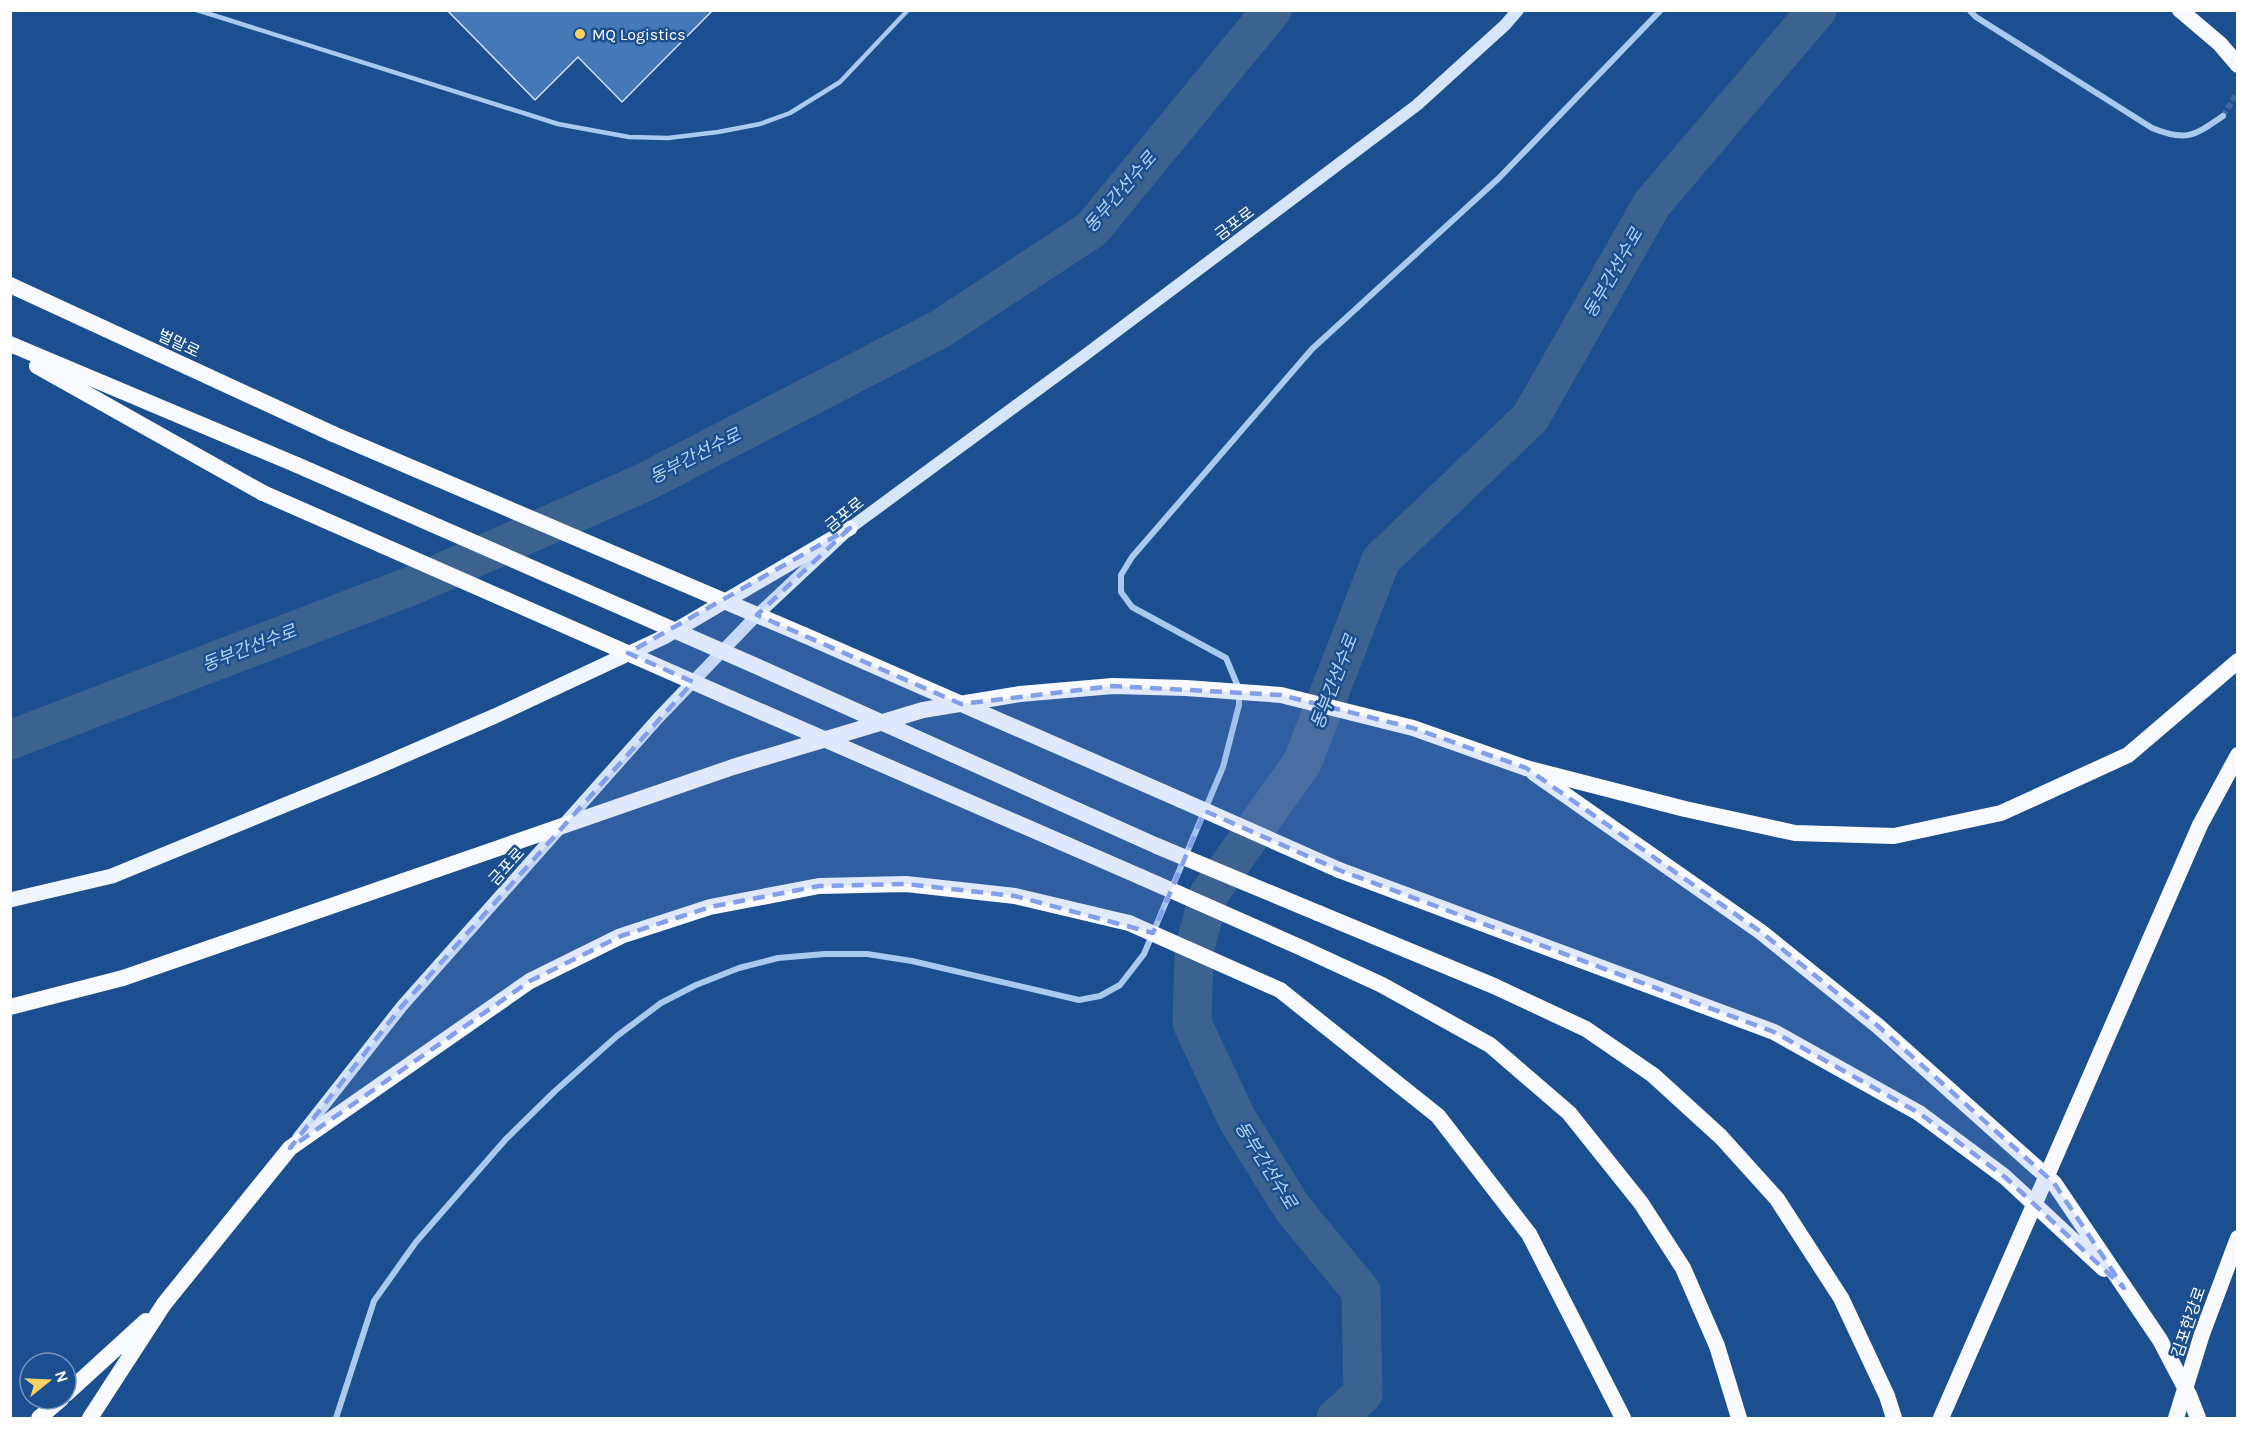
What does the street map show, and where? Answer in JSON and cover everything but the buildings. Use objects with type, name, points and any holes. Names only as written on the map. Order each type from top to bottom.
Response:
[{"type":"highway","points":[[2180,10],[2220,44],[2238,65]]},
{"type":"highway","name":"벌말로","points":[[10,285],[333,434],[804,635],[1339,870],[1774,1032],[1919,1113],[2005,1177],[2124,1288]]},
{"type":"highway","points":[[10,344],[297,465],[765,670],[1157,846],[1494,986],[1587,1029],[1653,1075],[1721,1137],[1777,1199],[1841,1298],[1887,1396],[1894,1419]]},
{"type":"highway","points":[[10,350],[263,493],[1304,949],[1382,985],[1490,1045],[1569,1113],[1641,1203],[1683,1268],[1717,1346],[1738,1419]]},
{"type":"highway","points":[[10,1007],[123,978],[733,767],[923,710],[1020,694],[1113,686],[1281,694],[1413,728],[1526,768],[1685,808],[1795,833],[1894,836],[2001,813],[2128,755],[2238,662]]},
{"type":"highway","points":[[1941,1419],[2200,825],[2238,755]]},
{"type":"highway","points":[[1526,768],[1761,932],[1878,1026],[2054,1183],[2160,1340],[2189,1395],[2198,1419]]},
{"type":"highway","points":[[90,1419],[164,1304],[290,1148],[530,981],[621,936],[710,907],[819,886],[906,884],[1015,896],[1129,923],[1280,990],[1438,1116],[1529,1234],[1623,1419]]},
{"type":"highway","name":"김포한강로","points":[[2176,1419],[2202,1334],[2238,1239]]},
{"type":"highway","points":[[78,1383],[164,1304]]},
{"type":"main road","name":"금포로","points":[[290,1148],[402,1006],[659,717],[755,617],[850,528],[1085,355],[1417,105],[1505,25],[1518,10]]},
{"type":"main road","points":[[10,900],[112,876],[239,825],[473,725],[664,637],[850,528]]},
{"type":"street","points":[[336,1419],[374,1301],[416,1242],[506,1139],[554,1092],[617,1036],[661,1003],[696,985],[739,968],[778,958],[825,954],[867,954],[912,961],[1079,1000],[1100,996],[1120,986],[1144,954],[1149,943],[1223,767],[1239,705],[1239,689],[1226,658],[1132,608],[1121,592],[1121,575],[1132,557],[1312,349],[1499,178],[1661,10]]},
{"type":"street","points":[[1969,10],[1976,17],[2161,132],[2189,136],[2205,129],[2223,116]]},
{"type":"lane","points":[[197,10],[558,124],[630,137],[668,138],[760,124],[790,113],[840,82],[908,10]]},
{"type":"highlighted area","points":[[850,528],[757,615],[961,704],[1113,686],[1281,695],[1413,728],[1526,768],[1761,932],[1878,1026],[2054,1183],[2124,1288],[2005,1177],[1919,1113],[1774,1032],[1339,870],[1205,811],[1153,933],[1015,896],[906,884],[819,886],[710,907],[621,936],[530,981],[290,1148],[402,1006],[693,682],[628,653]]},
{"type":"waterway","name":"동부간선수로","points":[[10,740],[416,584],[645,482],[940,329],[1092,229],[1272,10]]},
{"type":"waterway","name":"동부간선수로","points":[[1336,1418],[1363,1394],[1361,1291],[1293,1209],[1237,1119],[1192,1023],[1194,951],[1209,894],[1302,763],[1381,560],[1530,418],[1652,204],[1817,10]]},
{"type":"tunnel","points":[[2223,116],[2238,92]]},
{"type":"place","name":"MQ Logistics","points":[[580,34]]}]
